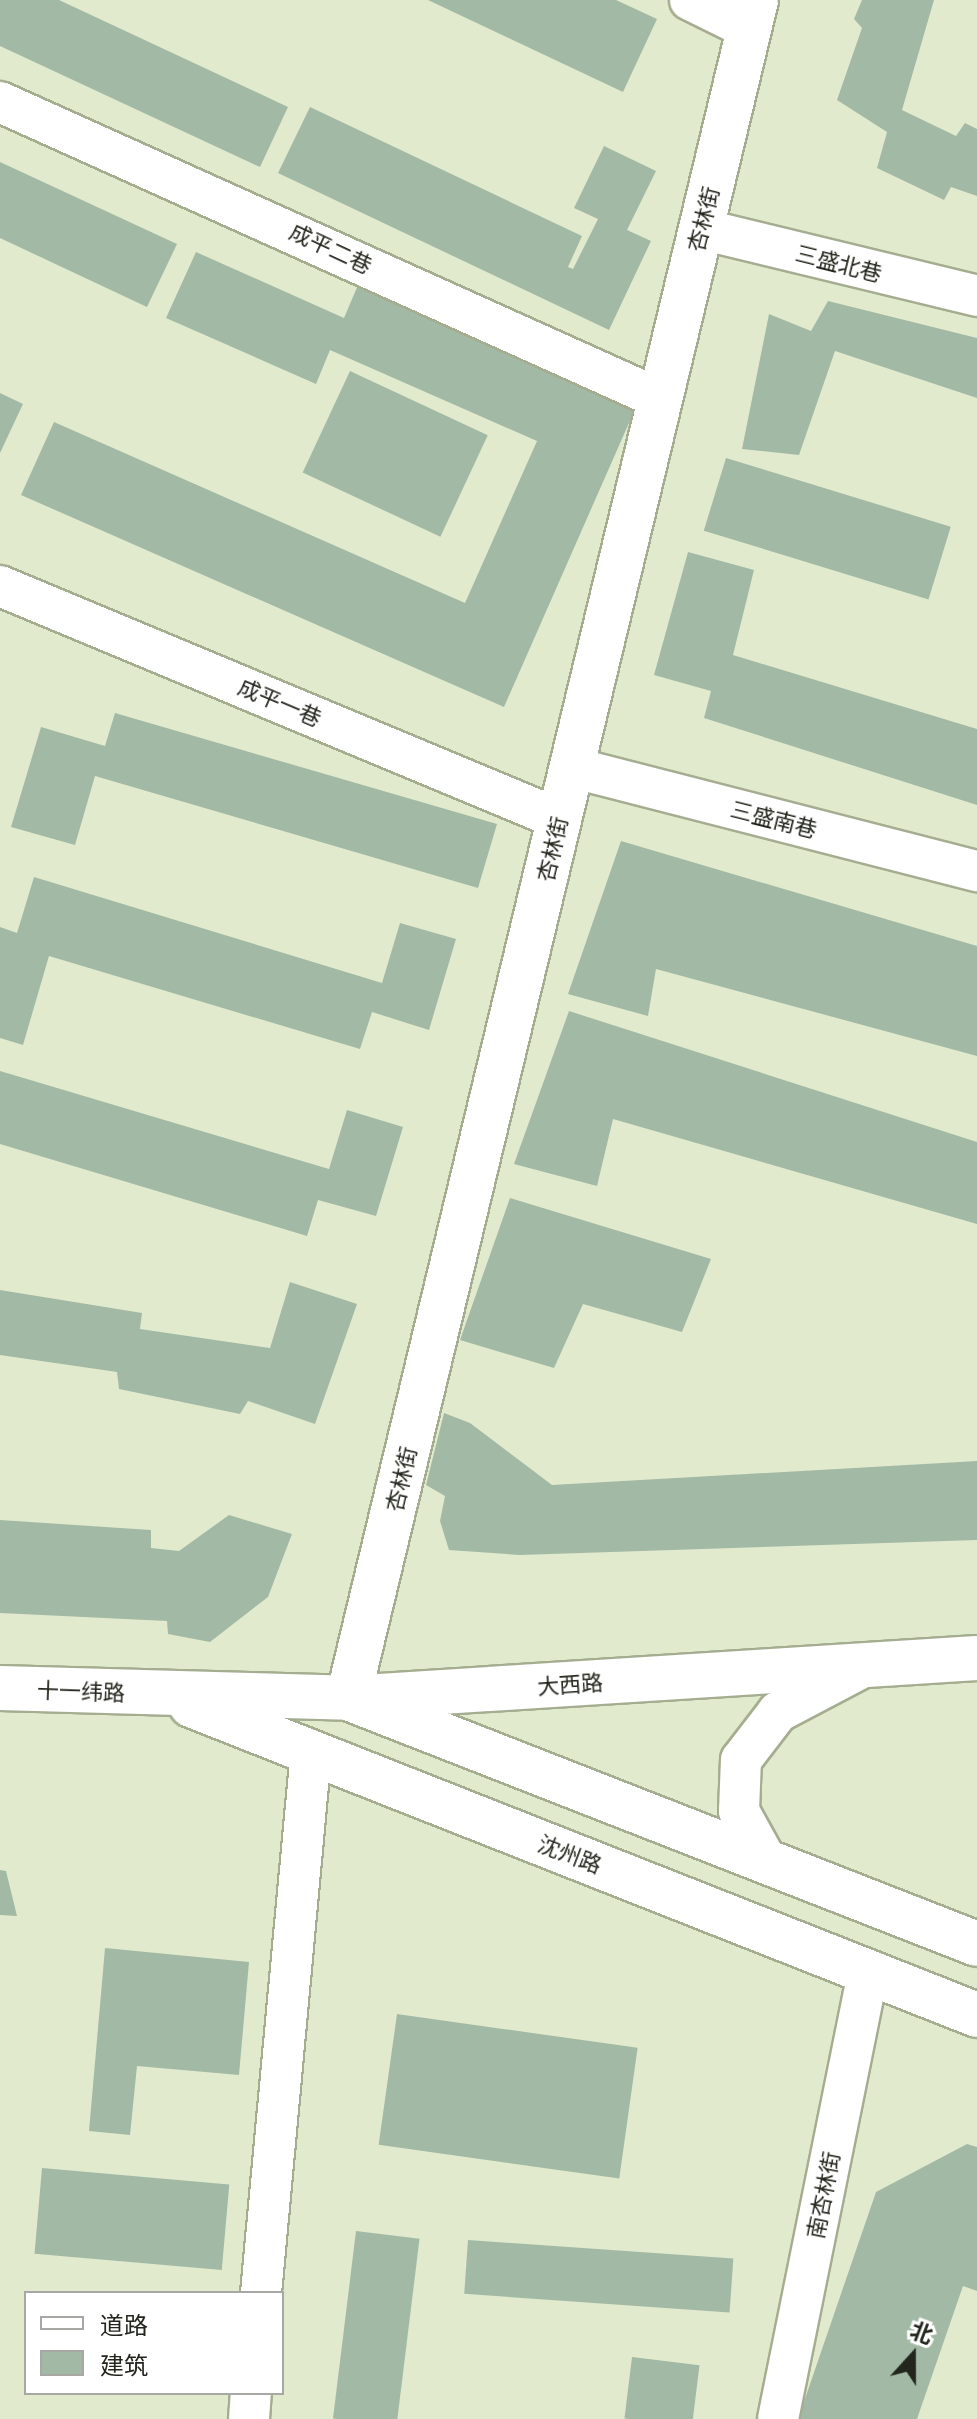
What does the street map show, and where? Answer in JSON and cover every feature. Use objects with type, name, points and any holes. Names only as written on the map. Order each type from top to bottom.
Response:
[{"type":"main road","name":"杏林街","points":[[348,1698],[752,14]]},
{"type":"main road","name":"大西路","points":[[163,1694],[348,1698],[977,1658]]},
{"type":"main road","name":"十一纬路","points":[[0,1688],[163,1694]]},
{"type":"main road","name":"沈州路","points":[[163,1694],[977,2015]]},
{"type":"main road","points":[[348,1698],[977,1944]]},
{"type":"street","points":[[690,0],[752,14]]},
{"type":"street","name":"成平二巷","points":[[0,102],[660,399]]},
{"type":"street","name":"三盛北巷","points":[[701,229],[977,296]]},
{"type":"street","name":"成平一巷","points":[[2,596],[559,819]]},
{"type":"street","name":"三盛南巷","points":[[571,767],[977,871]]},
{"type":"street","points":[[767,1862],[739,1811],[741,1760],[778,1712],[867,1665]]},
{"type":"street","points":[[261,2291],[311,1752]]},
{"type":"street","name":"南杏林街","points":[[778,2419],[868,1972]]},
{"type":"street","points":[[249,2419],[251,2395]]},
{"type":"building","points":[[0,0],[59,0],[288,107],[260,167],[0,46]]},
{"type":"building","points":[[428,0],[616,0],[657,19],[623,92]]},
{"type":"building","points":[[862,0],[934,0],[902,110],[956,136],[965,123],[977,129],[977,196],[951,187],[944,200],[877,168],[887,132],[837,100],[862,28],[854,19]]},
{"type":"building","points":[[310,107],[582,236],[568,267],[573,269],[598,219],[574,208],[604,146],[656,171],[627,230],[651,241],[609,330],[278,173]]},
{"type":"building","points":[[0,162],[177,244],[147,307],[0,238]]},
{"type":"building","points":[[196,252],[344,318],[358,285],[636,407],[504,707],[21,495],[54,422],[465,603],[537,441],[330,350],[316,384],[166,318]]},
{"type":"building","points":[[828,301],[977,338],[977,398],[835,351],[799,455],[742,449],[769,314],[811,331]]},
{"type":"building","points":[[350,371],[488,435],[440,537],[303,473]]},
{"type":"building","points":[[0,393],[23,404],[0,453]]},
{"type":"building","points":[[726,458],[951,527],[929,599],[704,531]]},
{"type":"building","points":[[688,552],[754,570],[733,655],[977,729],[977,805],[704,718],[711,691],[654,675]]},
{"type":"building","points":[[115,713],[497,824],[478,888],[95,776],[75,845],[11,827],[41,727],[105,746]]},
{"type":"building","points":[[621,841],[977,946],[977,1056],[656,969],[648,1016],[568,994]]},
{"type":"building","points":[[34,877],[382,983],[400,923],[456,939],[429,1030],[372,1012],[360,1049],[49,956],[23,1045],[0,1038],[0,927],[17,933]]},
{"type":"building","points":[[569,1011],[977,1142],[977,1224],[613,1119],[597,1186],[514,1164]]},
{"type":"building","points":[[0,1071],[329,1169],[347,1110],[403,1127],[376,1216],[318,1200],[307,1236],[0,1144]]},
{"type":"building","points":[[510,1198],[711,1259],[682,1332],[583,1304],[554,1368],[460,1340]]},
{"type":"building","points":[[290,1282],[357,1304],[315,1424],[248,1401],[240,1414],[119,1389],[117,1372],[0,1355],[0,1290],[142,1313],[140,1329],[270,1348]]},
{"type":"building","points":[[444,1413],[470,1423],[552,1485],[977,1461],[977,1540],[520,1555],[449,1550],[440,1521],[445,1496],[426,1485]]},
{"type":"building","points":[[229,1515],[292,1534],[268,1597],[210,1642],[168,1634],[167,1621],[0,1613],[0,1520],[151,1530],[151,1548],[179,1551]]},
{"type":"building","points":[[0,1870],[6,1871],[17,1916],[0,1915]]},
{"type":"building","points":[[105,1948],[249,1962],[239,2075],[137,2066],[130,2135],[89,2131]]},
{"type":"building","points":[[397,2014],[638,2048],[619,2179],[379,2145]]},
{"type":"building","points":[[967,2144],[977,2147],[977,2291],[963,2286],[917,2419],[798,2419],[876,2192]]},
{"type":"building","points":[[42,2168],[229,2184],[222,2270],[35,2254]]},
{"type":"building","points":[[356,2231],[420,2239],[397,2419],[333,2419]]},
{"type":"building","points":[[468,2240],[733,2259],[730,2312],[464,2294]]},
{"type":"building","points":[[632,2357],[699,2365],[693,2419],[624,2419]]}]
